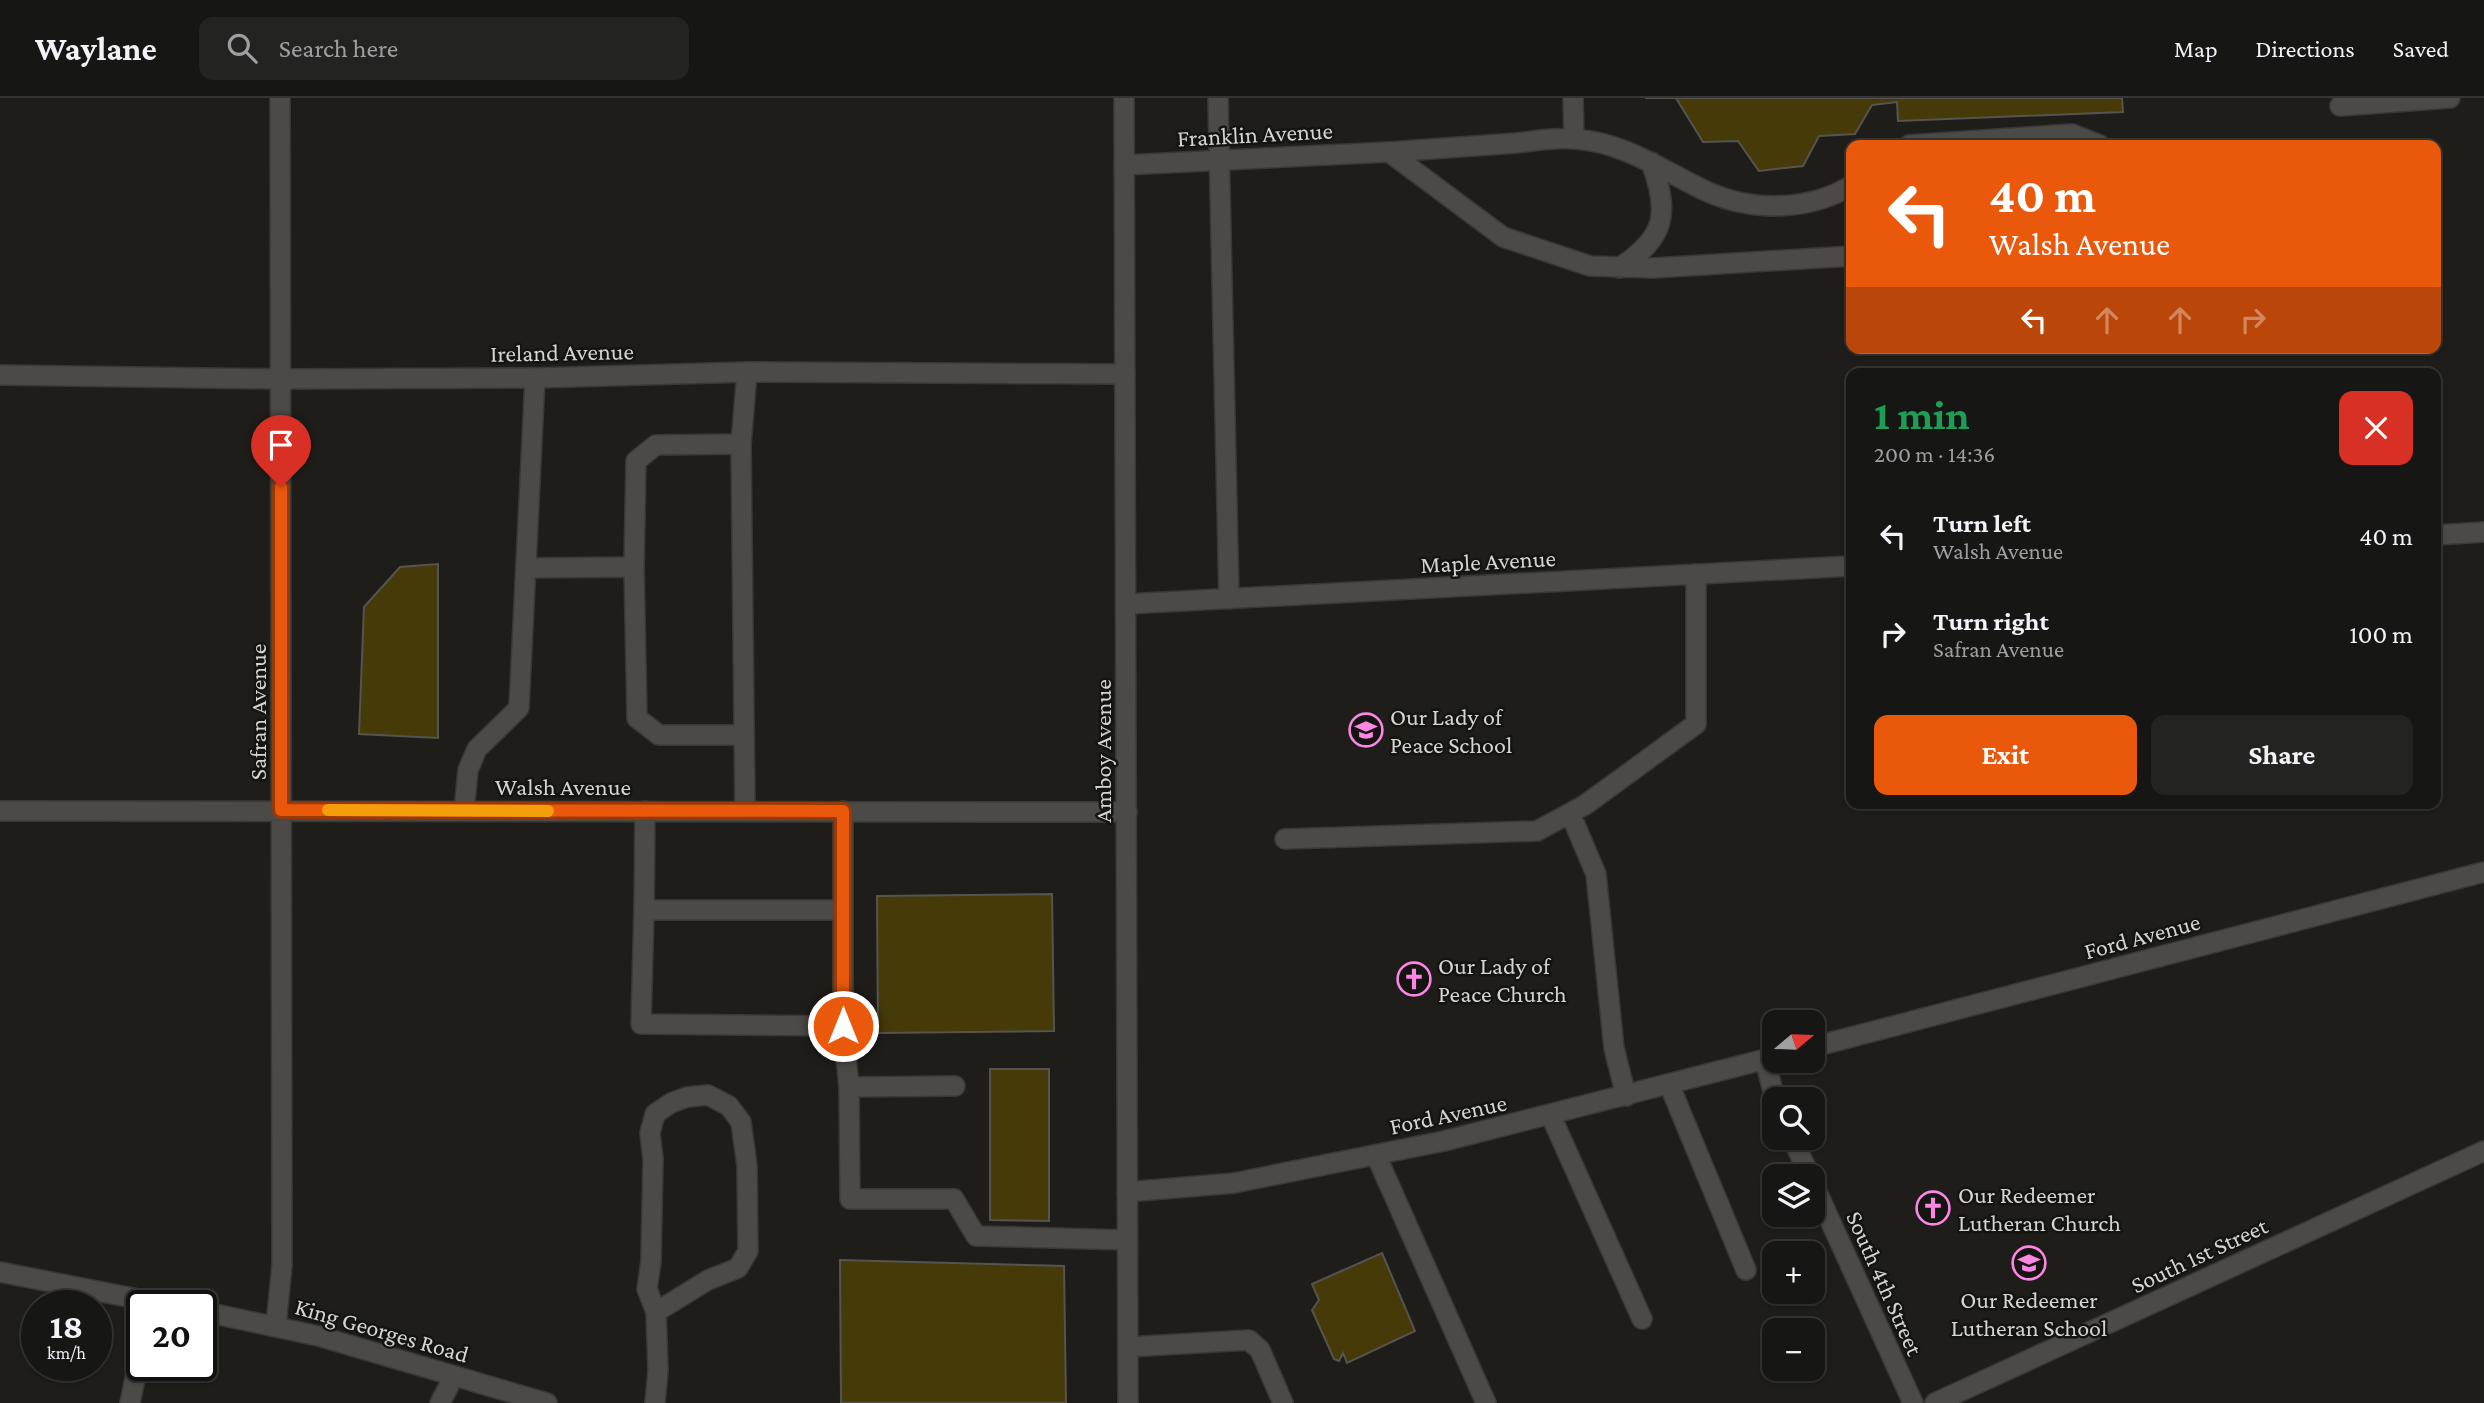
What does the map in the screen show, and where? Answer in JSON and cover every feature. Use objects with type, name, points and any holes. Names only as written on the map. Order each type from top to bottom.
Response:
[{"type":"street","name":"Safran Avenue","points":[[276,1325],[282,1265],[281,98]]},
{"type":"street","name":"Amboy Avenue","points":[[1124,98],[1128,1403]]},
{"type":"street","points":[[1219,98],[1229,599]]},
{"type":"street","points":[[1573,98],[1574,138]]},
{"type":"street","points":[[2340,106],[2450,98]]},
{"type":"street","points":[[1983,140],[2071,134],[2087,140]]},
{"type":"street","name":"Franklin Avenue","points":[[1124,165],[1389,152],[1574,138],[1612,146],[1651,162],[1710,193],[1762,205],[1816,202],[1846,188]]},
{"type":"street","points":[[1389,152],[1503,237],[1590,266],[1666,268],[1846,256]]},
{"type":"street","points":[[1619,268],[1643,253],[1656,238],[1661,219],[1661,202],[1658,181],[1651,162]]},
{"type":"street","name":"Ireland Avenue","points":[[0,374],[281,379],[535,378],[747,372],[1125,374]]},
{"type":"street","points":[[745,811],[741,444],[747,372]]},
{"type":"street","points":[[464,811],[468,770],[477,749],[519,708],[535,378]]},
{"type":"street","points":[[741,444],[656,445],[636,461],[634,568],[637,718],[659,735],[744,735]]},
{"type":"street","points":[[2441,535],[2484,532]]},
{"type":"street","name":"Maple Avenue","points":[[1126,604],[1846,566]]},
{"type":"street","points":[[526,568],[634,568]]},
{"type":"street","points":[[1285,839],[1537,831],[1570,813],[1696,723],[1696,574]]},
{"type":"street","name":"Walsh Avenue","points":[[0,811],[1127,811]]},
{"type":"street","points":[[645,811],[642,1024],[843,1026]]},
{"type":"street","points":[[843,811],[843,1026],[849,1087],[850,1199],[954,1199],[976,1237],[1127,1240]]},
{"type":"street","points":[[1570,813],[1596,874],[1614,1048],[1626,1096]]},
{"type":"street","name":"Ford Avenue","points":[[1825,1044],[2484,872]]},
{"type":"street","points":[[644,910],[843,910]]},
{"type":"street","name":"Ford Avenue","points":[[1127,1192],[1234,1183],[1377,1155],[1551,1115],[1762,1061]]},
{"type":"street","points":[[1670,1084],[1746,1270]]},
{"type":"street","points":[[849,1087],[955,1086]]},
{"type":"street","points":[[655,1403],[658,1370],[656,1312],[647,1289],[653,1159],[650,1133],[656,1114],[671,1102],[708,1095],[729,1106],[741,1122],[747,1166],[748,1251],[738,1268],[708,1280],[656,1312]]},
{"type":"street","points":[[1551,1115],[1642,1318]]},
{"type":"street","name":"South 1st Street","points":[[1935,1403],[2484,1151]]},
{"type":"street","points":[[1377,1155],[1486,1403]]},
{"type":"street","name":"South 4th Street","points":[[1825,1210],[1910,1402]]},
{"type":"street","points":[[0,1272],[126,1298]]},
{"type":"street","name":"King Georges Road","points":[[217,1314],[276,1325],[547,1403]]},
{"type":"street","points":[[1128,1347],[1249,1340],[1260,1350],[1283,1403]]},
{"type":"street","points":[[440,1403],[454,1376]]},
{"type":"street","points":[[130,1403],[134,1381]]},
{"type":"building","points":[[1676,98],[2122,98],[2123,112],[1898,121],[1897,102],[1872,105],[1855,134],[1819,136],[1803,166],[1759,171],[1738,141],[1703,142]]},
{"type":"building","points":[[438,564],[438,738],[359,734],[364,607],[400,567]]},
{"type":"building","points":[[1052,894],[1054,1031],[878,1033],[877,896]]},
{"type":"building","points":[[990,1069],[1049,1069],[1049,1221],[990,1220]]},
{"type":"building","points":[[1382,1253],[1415,1331],[1347,1363],[1343,1353],[1339,1361],[1334,1359],[1312,1310],[1319,1300],[1312,1284]]},
{"type":"building","points":[[840,1260],[1064,1266],[1066,1403],[841,1403]]},
{"type":"slow traffic","points":[[328,810],[548,811]]},
{"type":"place","name":"Our Lady of Peace School","points":[[1366,730]]},
{"type":"place","name":"Our Lady of Peace Church","points":[[1414,979]]},
{"type":"place","name":"Our Redeemer Lutheran Church","points":[[1933,1208]]},
{"type":"place","name":"Our Redeemer Lutheran School","points":[[2029,1263]]},
{"type":"route","points":[[281,487],[281,810],[843,811],[843,1026]]}]
